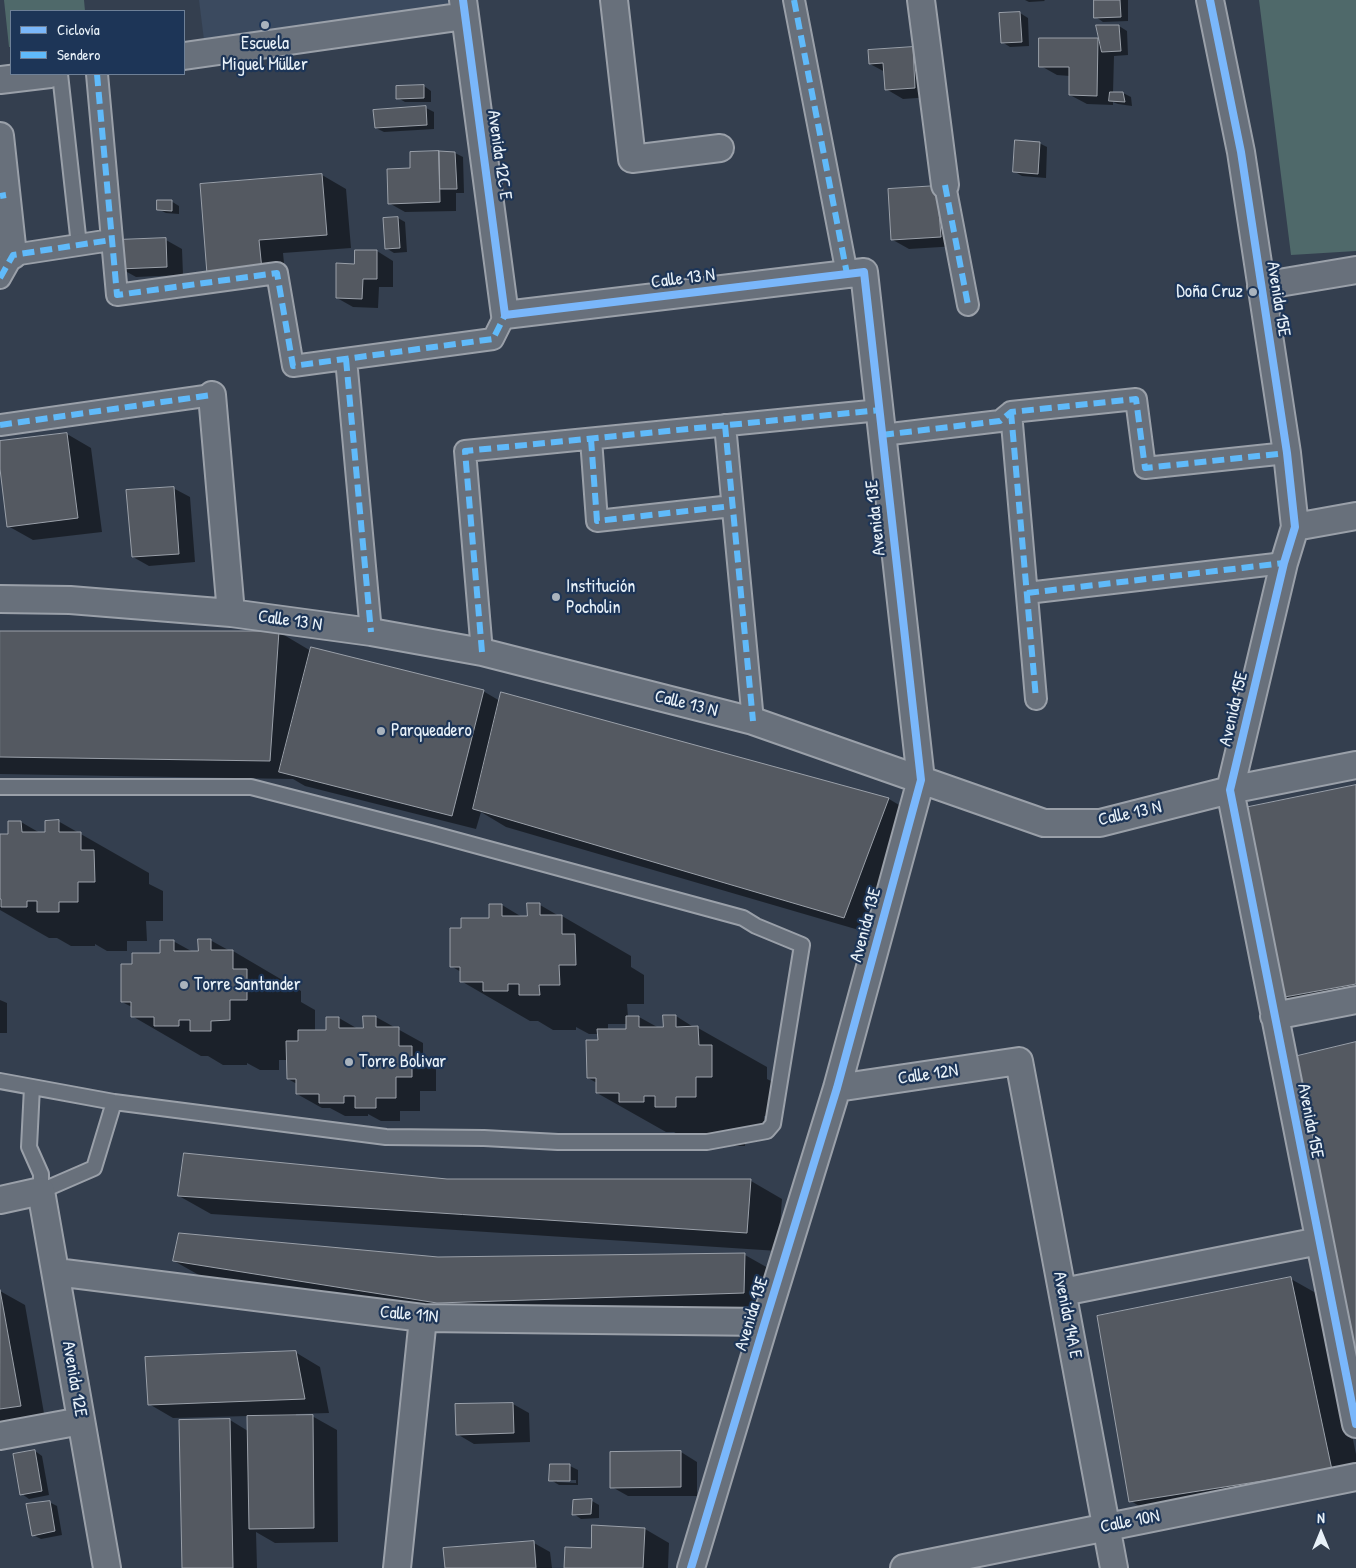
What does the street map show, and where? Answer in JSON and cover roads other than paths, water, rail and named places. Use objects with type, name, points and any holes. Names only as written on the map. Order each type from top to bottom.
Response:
[{"type":"street","points":[[614,0],[632,159],[720,148]]},
{"type":"street","points":[[794,0],[856,273]]},
{"type":"street","points":[[921,0],[946,185],[968,305]]},
{"type":"street","name":"Avenida 15E","points":[[1210,0],[1241,152],[1287,453],[1295,526],[1284,563],[1230,790],[1356,1424]]},
{"type":"street","points":[[185,56],[464,8]]},
{"type":"street","name":"Avenida 12C E","points":[[464,8],[506,315]]},
{"type":"street","points":[[0,80],[42,75]]},
{"type":"street","points":[[97,75],[117,295],[277,273],[293,366],[493,339],[506,315]]},
{"type":"street","points":[[0,136],[3,196],[12,255],[0,278]]},
{"type":"street","points":[[12,255],[111,240]]},
{"type":"street","points":[[1261,286],[1356,270]]},
{"type":"street","name":"Calle 13 N","points":[[506,315],[856,273]]},
{"type":"street","name":"Avenida 13E","points":[[691,1568],[837,1088],[920,780],[881,423],[856,273]]},
{"type":"street","points":[[346,359],[371,632]]},
{"type":"street","points":[[0,425],[212,395],[231,613]]},
{"type":"street","points":[[482,652],[465,451],[725,426],[1000,421],[1011,412],[1136,399],[1145,468],[1287,453]]},
{"type":"street","points":[[1011,412],[1036,699]]},
{"type":"street","points":[[725,426],[752,721]]},
{"type":"street","points":[[591,439],[597,521],[732,506]]},
{"type":"street","points":[[1295,526],[1356,516]]},
{"type":"street","points":[[1026,594],[1284,563]]},
{"type":"street","name":"Calle 13 N","points":[[0,599],[70,600],[231,613],[371,632],[482,652],[752,721],[1044,823],[1100,823],[1230,790],[1356,765]]},
{"type":"street","points":[[1274,1016],[1356,1000]]},
{"type":"street","name":"Calle 12N","points":[[837,1088],[1019,1061]]},
{"type":"street","name":"Avenida 14A E","points":[[1019,1061],[1114,1568]]},
{"type":"street","points":[[0,1200],[41,1190]]},
{"type":"street","name":"Avenida 12E","points":[[41,1190],[107,1568]]},
{"type":"street","points":[[1063,1292],[1319,1241]]},
{"type":"street","name":"Calle 11N","points":[[56,1272],[423,1318],[765,1322]]},
{"type":"street","points":[[396,1568],[423,1318]]},
{"type":"street","points":[[0,1436],[81,1421]]},
{"type":"street","name":"Calle 10N","points":[[904,1568],[1356,1477]]},
{"type":"lane","points":[[60,75],[79,245]]},
{"type":"lane","points":[[0,787],[250,787],[430,833],[743,918],[756,926],[802,946],[773,1124],[767,1131],[708,1142],[558,1142],[484,1138],[386,1137],[114,1102],[0,1081]]},
{"type":"lane","points":[[32,1087],[30,1148],[41,1174],[41,1190],[94,1168],[114,1102]]},
{"type":"place","name":"Escuela Miguel Müller","points":[[265,25]]},
{"type":"place","name":"Doña Cruz","points":[[1253,292]]},
{"type":"place","name":"Institución Pocholin","points":[[556,597]]},
{"type":"place","name":"Parqueadero","points":[[381,731]]},
{"type":"place","name":"Torre Santander","points":[[184,985]]},
{"type":"place","name":"Torre Bolivar","points":[[349,1062]]}]
